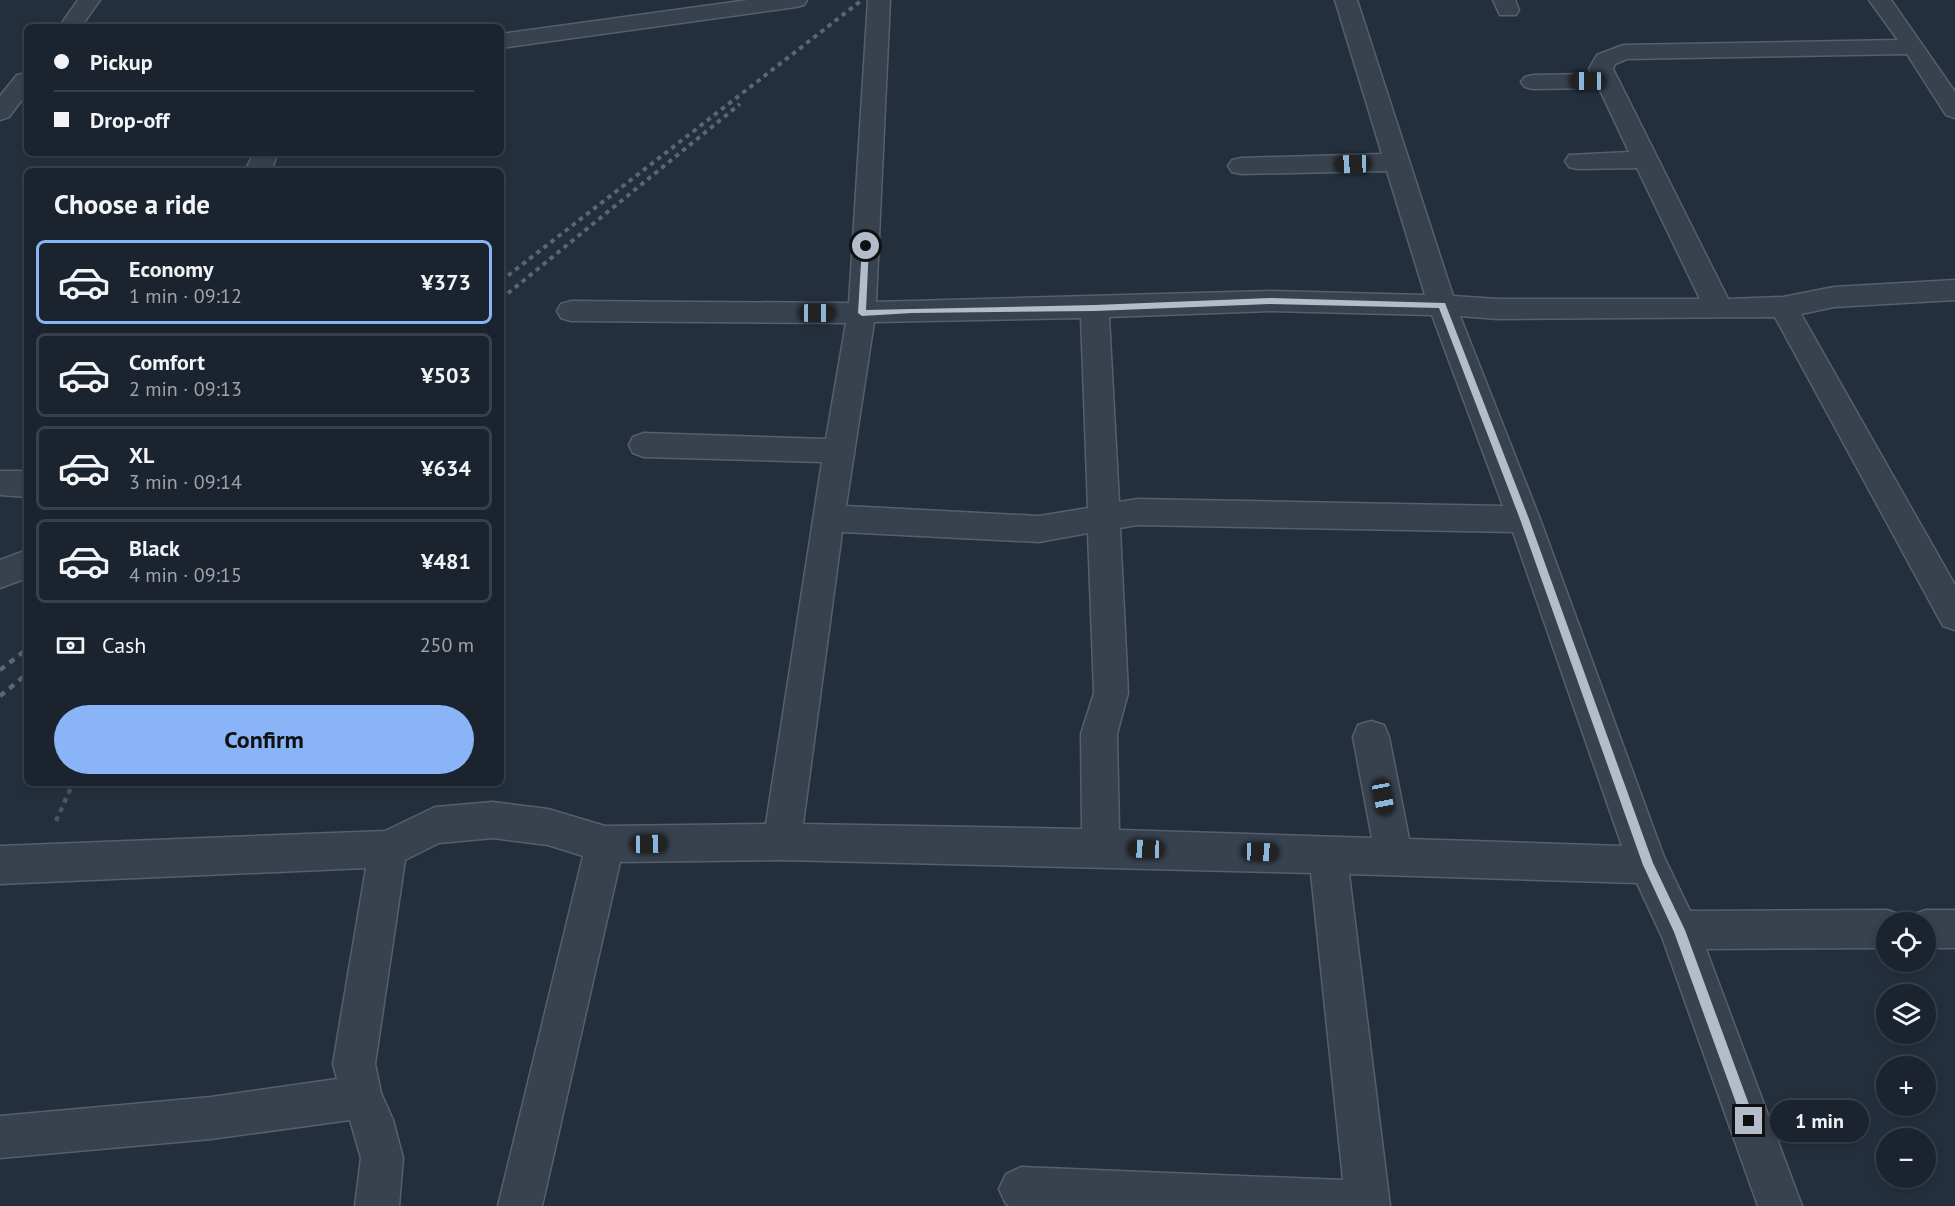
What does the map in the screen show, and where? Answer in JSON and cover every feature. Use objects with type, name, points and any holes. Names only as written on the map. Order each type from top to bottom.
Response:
[{"type":"street","points":[[72,24],[89,0]]},
{"type":"street","points":[[504,41],[796,0]]},
{"type":"street","points":[[782,842],[828,518],[862,313],[879,0]]},
{"type":"street","points":[[1346,0],[1442,305],[1524,519],[1648,865],[1679,930],[1780,1206]]},
{"type":"street","points":[[1880,0],[1952,101]]},
{"type":"street","points":[[1719,309],[1601,69],[1605,60],[1623,52],[1914,47]]},
{"type":"street","points":[[0,81],[24,80]]},
{"type":"street","points":[[1533,82],[1607,81]]},
{"type":"street","points":[[0,112],[24,82]]},
{"type":"street","points":[[1578,161],[1646,160]]},
{"type":"street","points":[[1241,166],[1397,162]]},
{"type":"street","points":[[571,311],[862,313],[912,310],[1095,308],[1270,301],[1442,305],[1498,309],[1719,309],[1783,307],[1834,297],[1955,290]]},
{"type":"street","points":[[1783,307],[1955,616]]},
{"type":"street","points":[[1095,308],[1111,693],[1099,734],[1101,848]]},
{"type":"street","points":[[644,445],[839,451]]},
{"type":"street","points":[[0,483],[24,484]]},
{"type":"street","points":[[828,518],[1039,529],[1137,512],[1524,519]]},
{"type":"street","points":[[0,574],[24,565]]},
{"type":"street","points":[[1371,737],[1394,857]]},
{"type":"street","points":[[0,865],[388,849],[435,825],[494,820],[548,827],[605,844],[782,842],[1101,848],[1648,865]]},
{"type":"street","points":[[520,1206],[605,844]]},
{"type":"street","points":[[377,1206],[382,1158],[372,1119],[361,1097],[354,1064],[388,849]]},
{"type":"street","points":[[1021,1189],[1368,1204],[1328,854]]},
{"type":"street","points":[[1679,930],[1876,929]]},
{"type":"street","points":[[1936,929],[1955,929]]},
{"type":"street","points":[[0,1137],[211,1118],[361,1097]]},
{"type":"path","points":[[51,830],[72,786]]},
{"type":"railway","points":[[504,279],[862,0]]},
{"type":"railway","points":[[504,297],[740,104]]},
{"type":"railway","points":[[0,670],[24,651]]},
{"type":"railway","points":[[0,696],[24,676]]},
{"type":"route","points":[[866,246],[862,313],[912,310],[1095,308],[1270,301],[1442,305],[1524,519],[1648,865],[1679,930],[1749,1121]]}]
